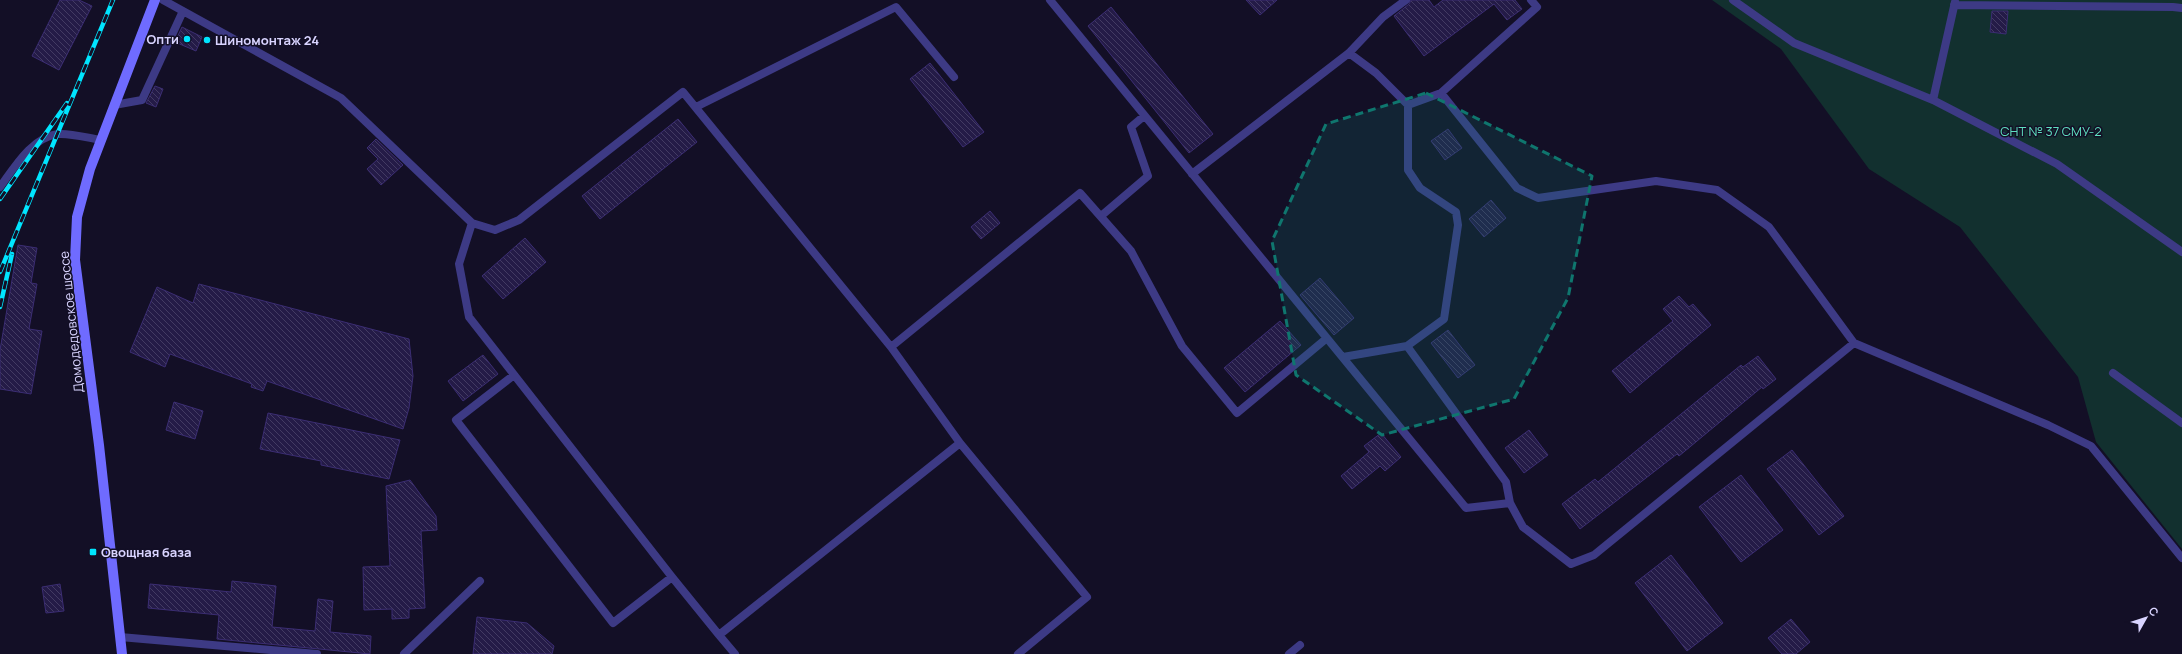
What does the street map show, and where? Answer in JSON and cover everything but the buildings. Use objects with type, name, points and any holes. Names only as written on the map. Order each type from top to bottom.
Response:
[{"type":"main road","name":"Домодедовское шоссе","points":[[122,654],[99,445],[75,260],[77,218],[90,169],[155,0]]},
{"type":"lane","points":[[163,0],[341,98],[472,223],[495,230],[520,220],[683,92],[891,348],[960,443],[1087,597],[1018,654]]},
{"type":"lane","points":[[1050,0],[1466,508],[1510,503]]},
{"type":"lane","points":[[1192,174],[1349,53],[1383,17],[1406,0]]},
{"type":"lane","points":[[1408,105],[1441,93],[1536,7],[1531,0]]},
{"type":"lane","points":[[1733,0],[1794,43],[1933,100],[2057,164],[2182,252]]},
{"type":"lane","points":[[1933,100],[1955,3],[2169,3],[2182,8]]},
{"type":"lane","points":[[696,107],[896,7],[954,77]]},
{"type":"lane","points":[[114,105],[142,100],[183,11]]},
{"type":"lane","points":[[1343,357],[1407,346],[1444,319],[1458,225],[1456,212],[1420,188],[1408,170],[1408,105],[1376,73],[1349,53]]},
{"type":"lane","points":[[1441,93],[1517,188],[1538,198],[1656,182],[1717,190],[1769,228],[1854,342],[2048,425],[2091,446],[2182,558]]},
{"type":"lane","points":[[1100,216],[1148,176],[1131,127],[1144,116]]},
{"type":"lane","points":[[0,187],[22,157],[41,141],[58,134],[101,140]]},
{"type":"lane","points":[[891,348],[1080,193],[1131,250],[1182,346],[1237,413],[1326,338]]},
{"type":"lane","points":[[472,223],[459,264],[469,317],[734,654]]},
{"type":"lane","points":[[1407,346],[1506,482],[1510,503],[1523,526],[1571,564],[1594,555],[1854,342]]},
{"type":"lane","points":[[2113,373],[2182,423]]},
{"type":"lane","points":[[514,375],[456,420],[613,623],[672,577]]},
{"type":"lane","points":[[719,635],[960,443]]},
{"type":"lane","points":[[404,654],[480,581]]},
{"type":"lane","points":[[120,637],[317,654]]},
{"type":"lane","points":[[1289,654],[1300,645]]},
{"type":"highlighted area","points":[[1426,93],[1592,176],[1568,298],[1514,399],[1382,435],[1296,375],[1272,241],[1326,124]]},
{"type":"green space","name":"СНТ № 37 СМУ-2","points":[[1712,0],[2182,0],[2182,549],[2096,442],[2078,377],[1960,227],[1869,169],[1781,49]]},
{"type":"railway","points":[[0,272],[113,0]]},
{"type":"railway","points":[[0,199],[67,103]]},
{"type":"railway","points":[[0,307],[12,254]]},
{"type":"place","name":"Опти","points":[[187,39]]},
{"type":"place","name":"Шиномонтаж 24","points":[[207,40]]},
{"type":"place","name":"Овощная база","points":[[93,552]]}]
